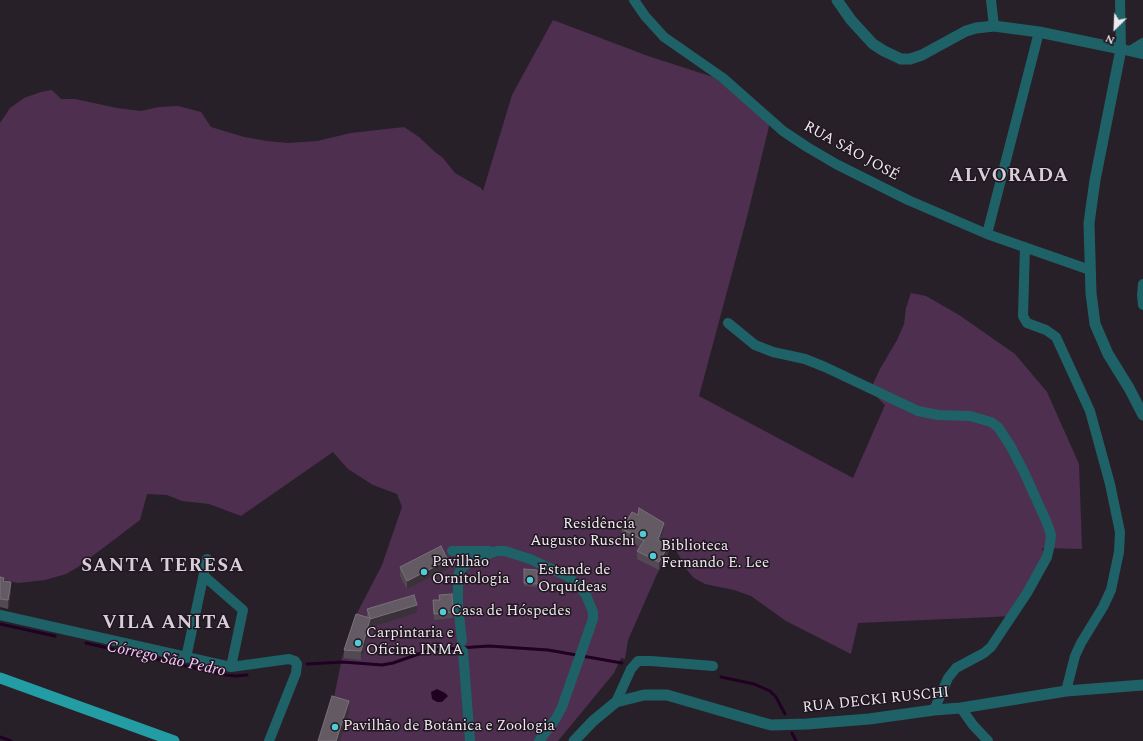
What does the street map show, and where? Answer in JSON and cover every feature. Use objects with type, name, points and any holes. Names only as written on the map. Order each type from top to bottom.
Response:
[{"type":"main road","points":[[0,678],[174,741]]},
{"type":"street","name":"RUA SÃO JOSÉ","points":[[634,0],[645,16],[664,37],[723,78],[783,131],[807,147],[836,164],[908,200],[987,234],[1090,270]]},
{"type":"street","points":[[837,0],[851,20],[873,44],[884,52],[901,59],[910,59],[922,55],[966,31],[994,26],[1039,32],[1143,54]]},
{"type":"street","points":[[991,0],[994,26]]},
{"type":"street","points":[[1120,0],[1126,50],[1095,180],[1090,223],[1090,270],[1095,324],[1108,354],[1129,388],[1143,415]]},
{"type":"street","points":[[987,234],[1039,32]]},
{"type":"street","points":[[1126,50],[1143,43]]},
{"type":"street","points":[[1025,247],[1023,316],[1027,323],[1046,330],[1056,336],[1090,411],[1110,484],[1120,532],[1120,552],[1111,590],[1075,656],[1066,691]]},
{"type":"street","points":[[1143,284],[1143,305]]},
{"type":"street","points":[[728,323],[759,347],[825,366],[900,404],[918,411],[938,415],[970,416],[991,422],[998,428],[1021,466],[1051,535],[1047,557],[1027,592],[991,648],[956,668],[948,678],[934,710]]},
{"type":"street","points":[[452,551],[506,551],[530,559],[567,576],[579,586],[586,595],[593,612],[593,619],[562,708],[539,741]]},
{"type":"street","points":[[470,741],[458,605],[458,576],[460,571],[471,561],[497,551]]},
{"type":"street","points":[[186,658],[207,559]]},
{"type":"street","points":[[204,576],[243,610],[231,667]]},
{"type":"street","points":[[0,615],[231,667],[289,659],[295,661],[297,664],[297,669],[269,741]]},
{"type":"street","points":[[574,741],[593,721],[616,702],[631,669],[638,661],[713,666]]},
{"type":"street","name":"RUA DECKI RUSCHI","points":[[616,702],[644,695],[667,695],[771,725],[807,724],[869,719],[960,708],[1066,691],[1143,683]]},
{"type":"street","points":[[960,708],[988,741]]},
{"type":"shaded area","points":[[553,20],[648,56],[713,77],[771,118],[747,217],[699,396],[853,478],[885,405],[874,394],[873,384],[904,324],[906,308],[911,293],[926,296],[959,315],[1015,354],[1047,392],[1079,464],[1082,549],[1042,548],[1046,565],[1014,616],[858,623],[851,654],[786,621],[751,596],[734,590],[705,584],[694,578],[687,570],[677,552],[670,547],[628,640],[625,659],[621,658],[614,673],[558,741],[321,741],[332,707],[342,658],[354,619],[382,565],[402,507],[397,494],[373,485],[348,469],[333,452],[241,516],[209,504],[182,501],[167,495],[147,494],[140,520],[78,567],[66,574],[45,580],[18,583],[0,579],[0,123],[10,108],[24,98],[52,90],[61,99],[75,99],[117,108],[141,111],[159,107],[178,106],[201,112],[211,127],[244,137],[288,143],[317,141],[351,133],[404,127],[419,137],[443,158],[455,173],[481,188],[483,191],[512,95]]},
{"type":"shaded area","points":[[437,689],[448,696],[442,702],[437,702],[432,699],[431,692]]},
{"type":"building","points":[[639,508],[664,523],[658,540],[668,546],[659,562],[637,551],[644,541],[622,529],[632,512],[638,515]]},
{"type":"building","points":[[441,546],[448,560],[407,581],[400,567]]},
{"type":"building","name":"Estande de Orquídeas","points":[[524,569],[537,570],[537,584],[524,583]]},
{"type":"building","points":[[0,577],[4,578],[3,581],[11,582],[8,600],[0,599]]},
{"type":"building","name":"Casa de Hóspedes","points":[[452,594],[453,612],[434,614],[433,600],[440,600],[439,595]]},
{"type":"building","points":[[414,595],[417,605],[370,619],[361,651],[344,650],[356,614],[370,618],[367,609]]},
{"type":"building","name":"Pavilhão de Botânica e Zoologia","points":[[332,696],[349,701],[336,741],[318,741]]},
{"type":"waterway","name":"Córrego São Pedro","points":[[0,624],[55,636]]},
{"type":"waterway","name":"Córrego São Pedro","points":[[86,643],[225,675],[247,675]]},
{"type":"waterway","name":"Córrego São Pedro","points":[[307,664],[343,662],[382,665],[393,663],[430,650],[489,646],[548,650],[622,663]]},
{"type":"waterway","name":"Córrego São Pedro","points":[[721,677],[754,684],[770,691],[776,697],[785,714]]},
{"type":"waterway","name":"Córrego São Pedro","points":[[792,733],[796,741]]},
{"type":"waterway","points":[[0,737],[11,741]]},
{"type":"place","name":"Residência Augusto Ruschi","points":[[643,534]]},
{"type":"place","name":"Biblioteca Fernando E. Lee","points":[[653,556]]},
{"type":"place","name":"Pavilhão Ornitologia","points":[[424,572]]},
{"type":"place","name":"Estande de Orquídeas","points":[[530,580]]},
{"type":"place","name":"Casa de Hóspedes","points":[[443,612]]},
{"type":"place","name":"Carpintaria e Oficina INMA","points":[[358,643]]},
{"type":"place","name":"Pavilhão de Botânica e Zoologia","points":[[335,727]]},
{"type":"district","name":"ALVORADA","points":[[1009,177]]},
{"type":"district","name":"SANTA TERESA","points":[[163,567]]},
{"type":"district","name":"VILA ANITA","points":[[167,624]]}]
